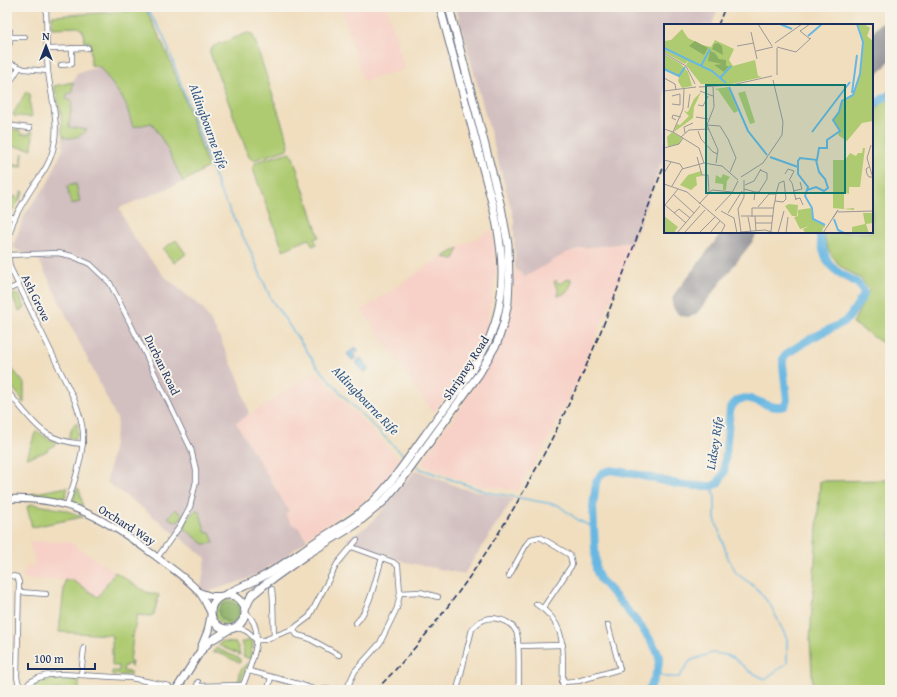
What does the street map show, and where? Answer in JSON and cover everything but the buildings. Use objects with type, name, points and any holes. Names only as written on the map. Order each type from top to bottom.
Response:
[{"type":"main road","name":"Shripney Road","points":[[200,652],[208,631],[213,604],[215,601],[259,579],[359,514],[380,495],[476,363],[491,336],[498,312],[502,283],[501,247],[496,221],[440,7]]},
{"type":"main road","name":"Shripney Road","points":[[176,690],[200,652],[210,641],[241,623],[251,596],[264,585],[306,556],[355,525],[383,502],[410,469],[478,374],[497,343],[504,322],[508,302],[509,256],[505,226],[448,7]]},
{"type":"main road","points":[[224,596],[235,596],[244,606],[245,611]]},
{"type":"main road","points":[[211,615],[213,621],[220,628],[231,629]]},
{"type":"street","name":"Ash Grove","points":[[46,7],[48,71],[56,118],[55,142],[49,163],[15,218],[8,237],[8,255],[10,267],[74,398],[80,415],[83,431],[83,444],[67,504]]},
{"type":"street","points":[[7,48],[10,43],[10,34],[25,37]]},
{"type":"street","points":[[62,64],[72,64],[72,48]]},
{"type":"street","points":[[48,49],[88,48]]},
{"type":"street","points":[[7,62],[18,68],[48,71]]},
{"type":"street","points":[[7,87],[18,68]]},
{"type":"street","points":[[7,122],[13,126],[30,128]]},
{"type":"street","points":[[7,216],[15,218]]},
{"type":"street","name":"Durban Road","points":[[8,255],[58,253],[80,259],[95,268],[110,283],[124,310],[189,444],[195,460],[196,481],[190,507],[180,526],[157,558]]},
{"type":"street","points":[[7,290],[19,285]]},
{"type":"street","points":[[7,391],[45,433],[59,439],[83,444]]},
{"type":"street","name":"Orchard Way","points":[[7,499],[28,499],[67,504],[99,518],[113,526],[157,558],[188,581],[199,592]]},
{"type":"street","points":[[509,576],[531,538],[540,537],[570,555],[572,565],[543,608]]},
{"type":"street","points":[[231,629],[237,628],[246,630],[256,640],[264,640],[293,629],[309,617],[337,564],[357,540]]},
{"type":"street","points":[[345,690],[355,671],[380,643],[397,608],[400,593],[398,566],[393,562],[352,547]]},
{"type":"street","points":[[356,623],[361,618],[367,604],[382,558]]},
{"type":"street","points":[[7,576],[15,575],[19,578],[17,676],[18,682],[23,690],[30,682],[48,675],[62,674],[131,678],[169,686]]},
{"type":"street","points":[[272,589],[274,636]]},
{"type":"street","points":[[19,592],[46,594]]},
{"type":"street","points":[[199,592],[210,596],[224,596]]},
{"type":"street","points":[[199,592],[211,615]]},
{"type":"street","points":[[400,593],[420,592],[438,596]]},
{"type":"street","points":[[536,604],[543,608],[553,618],[560,630],[563,645],[563,690]]},
{"type":"street","points":[[198,682],[197,686],[232,688],[243,687],[255,654],[256,640],[256,630],[250,616],[245,611]]},
{"type":"street","points":[[457,690],[472,630],[475,625],[489,618],[503,620],[511,626],[517,634],[519,690]]},
{"type":"street","points":[[562,682],[578,681],[620,669],[608,625]]},
{"type":"street","points":[[293,629],[296,635],[308,638],[339,655]]},
{"type":"street","points":[[518,646],[563,645]]},
{"type":"street","points":[[81,675],[84,648]]},
{"type":"street","points":[[249,671],[316,690]]},
{"type":"street","points":[[268,690],[272,678]]},
{"type":"street","points":[[321,690],[331,690]]},
{"type":"shaded area","points":[[341,7],[387,7],[405,69],[363,81]]},
{"type":"shaded area","points":[[456,7],[718,7],[712,24],[664,24],[664,156],[633,241],[581,248],[566,253],[525,277],[515,268],[514,219]]},
{"type":"shaded area","points":[[100,67],[125,102],[133,127],[152,123],[167,148],[183,182],[119,208],[132,235],[162,274],[203,309],[218,334],[240,382],[249,414],[236,423],[289,511],[285,514],[291,523],[299,528],[307,540],[282,559],[255,575],[245,580],[210,591],[201,588],[206,558],[107,482],[118,421],[38,258],[15,249],[14,244],[25,214],[48,183],[63,149],[61,115],[54,86],[73,82],[77,73]]},
{"type":"shaded area","points":[[493,229],[496,272],[486,331],[462,375],[433,413],[362,310],[439,258]]},
{"type":"shaded area","points":[[633,241],[625,266],[579,378],[548,441],[517,491],[479,485],[445,475],[422,464],[495,353],[510,320],[515,268],[523,276],[566,253],[581,248]]},
{"type":"shaded area","points":[[316,372],[400,460],[383,483],[366,500],[306,538],[299,528],[291,523],[285,514],[289,511],[236,423]]},
{"type":"shaded area","points":[[416,470],[461,488],[513,499],[464,574],[405,562],[346,540],[369,525]]},
{"type":"shaded area","points":[[29,541],[69,542],[146,592],[159,595],[155,614],[151,616],[137,616],[133,637],[59,632],[64,580],[23,579],[23,574],[27,567],[36,564]]},
{"type":"green space","points":[[146,10],[173,68],[208,167],[183,182],[167,148],[152,123],[133,127],[125,102],[100,67],[91,65],[90,42],[84,42],[83,31],[78,27],[52,28],[52,16]]},
{"type":"green space","points":[[247,33],[252,34],[254,38],[289,145],[285,150],[254,160],[249,157],[210,53],[210,49],[214,46]]},
{"type":"green space","points":[[73,82],[72,93],[68,93],[66,99],[72,101],[69,127],[87,130],[76,137],[67,138],[64,137],[62,133],[61,115],[54,86]]},
{"type":"green space","points":[[26,92],[30,94],[32,116],[14,116],[13,114]]},
{"type":"green space","points":[[890,96],[890,348],[853,323],[869,290],[861,279],[840,266],[828,250],[823,233],[873,233],[873,114],[886,98]]},
{"type":"green space","points":[[9,128],[20,131],[21,134],[30,134],[30,131],[33,131],[32,149],[8,145]]},
{"type":"green space","points":[[23,153],[22,167],[7,166],[7,161],[20,165]]},
{"type":"green space","points":[[286,153],[291,154],[293,157],[319,237],[314,239],[317,244],[313,246],[309,239],[283,250],[253,169],[256,162]]},
{"type":"green space","points":[[76,184],[80,202],[71,204],[67,186]]},
{"type":"green space","points":[[22,191],[24,192],[14,209],[9,212],[13,196],[19,198]]},
{"type":"green space","points":[[176,240],[186,254],[174,263],[163,249]]},
{"type":"green space","points":[[459,248],[454,259],[443,257]]},
{"type":"green space","points":[[570,278],[572,281],[569,289],[558,296],[558,289],[554,282],[556,280],[559,284]]},
{"type":"green space","points":[[11,294],[19,295],[25,308],[19,311]]},
{"type":"green space","points":[[7,363],[24,383],[24,403],[7,381]]},
{"type":"green space","points":[[75,423],[77,423],[78,435],[74,439],[68,437]]},
{"type":"green space","points":[[37,431],[48,439],[57,442],[45,452],[27,458],[35,433]]},
{"type":"green space","points":[[890,480],[890,690],[813,690],[810,640],[820,481]]},
{"type":"green space","points":[[67,487],[65,497],[63,499],[31,494]]},
{"type":"green space","points":[[77,488],[79,489],[82,506],[76,504],[73,500]]},
{"type":"green space","points":[[32,504],[65,510],[83,517],[32,527],[27,507]]},
{"type":"green space","points":[[175,509],[183,515],[178,522],[168,518]]},
{"type":"green space","points":[[197,510],[200,513],[206,533],[210,532],[214,543],[204,544],[185,529],[185,523],[188,518]]},
{"type":"green space","points":[[115,572],[146,592],[159,595],[154,614],[151,616],[137,615],[130,662],[132,662],[131,667],[130,664],[127,664],[124,666],[123,671],[131,672],[130,675],[112,675],[112,671],[119,671],[119,666],[112,666],[112,635],[59,632],[65,580],[72,580],[98,597]]},
{"type":"green space","points":[[226,599],[235,600],[242,609],[242,615],[239,620],[229,625],[224,625],[219,622],[215,613],[219,603]],"holes":[[[229,602],[235,605],[237,616],[233,621],[219,615],[219,610],[222,605]]]},
{"type":"green space","points":[[229,602],[236,605],[239,612],[236,619],[229,622],[222,619],[219,612],[222,605]]},
{"type":"green space","points":[[247,640],[252,641],[253,643],[250,659],[243,656],[244,653],[241,642],[247,642]]},
{"type":"green space","points":[[221,642],[236,643],[240,655],[218,645]]},
{"type":"green space","points":[[216,648],[240,659],[240,663],[217,652],[212,653]]},
{"type":"green space","points":[[249,662],[241,681],[238,683],[241,669]]},
{"type":"green space","points":[[58,677],[77,677],[79,679],[79,690],[27,690],[35,683]]},
{"type":"water","points":[[356,347],[359,351],[357,353],[355,351],[353,353],[356,358],[352,360],[347,354]]},
{"type":"water","points":[[361,358],[369,369],[364,373],[356,362]]},
{"type":"waterway","name":"Aldingbourne Rife","points":[[146,7],[163,35],[219,189],[250,250],[271,299],[317,366],[348,401],[407,458]]},
{"type":"waterway","name":"Lidsey Rife","points":[[873,108],[876,103],[890,94]]},
{"type":"waterway","name":"Lidsey Rife","points":[[649,690],[656,674],[659,662],[656,650],[643,629],[600,579],[596,570],[593,507],[596,482],[602,473],[611,470],[677,484],[712,486],[718,483],[724,472],[730,409],[736,402],[749,398],[770,406],[785,406],[787,400],[783,359],[786,354],[810,339],[844,322],[864,295],[859,285],[840,274],[829,264],[823,251],[819,233]]},
{"type":"waterway","name":"Aldingbourne Rife","points":[[416,465],[421,469],[487,492],[558,505],[578,520],[594,528]]},
{"type":"waterway","points":[[656,674],[666,677],[679,677],[690,661],[712,653],[727,655],[735,659],[749,671],[765,679],[787,663],[787,639],[771,606],[759,591],[737,574],[728,558],[715,519],[715,497],[712,486]]},
{"type":"runway","points":[[873,58],[890,35]]},
{"type":"runway","points":[[687,302],[740,233]]},
{"type":"railway","points":[[718,24],[725,7]]},
{"type":"railway","points":[[376,690],[406,658],[461,588],[487,551],[533,474],[554,435],[586,367],[621,280],[664,166]]}]
